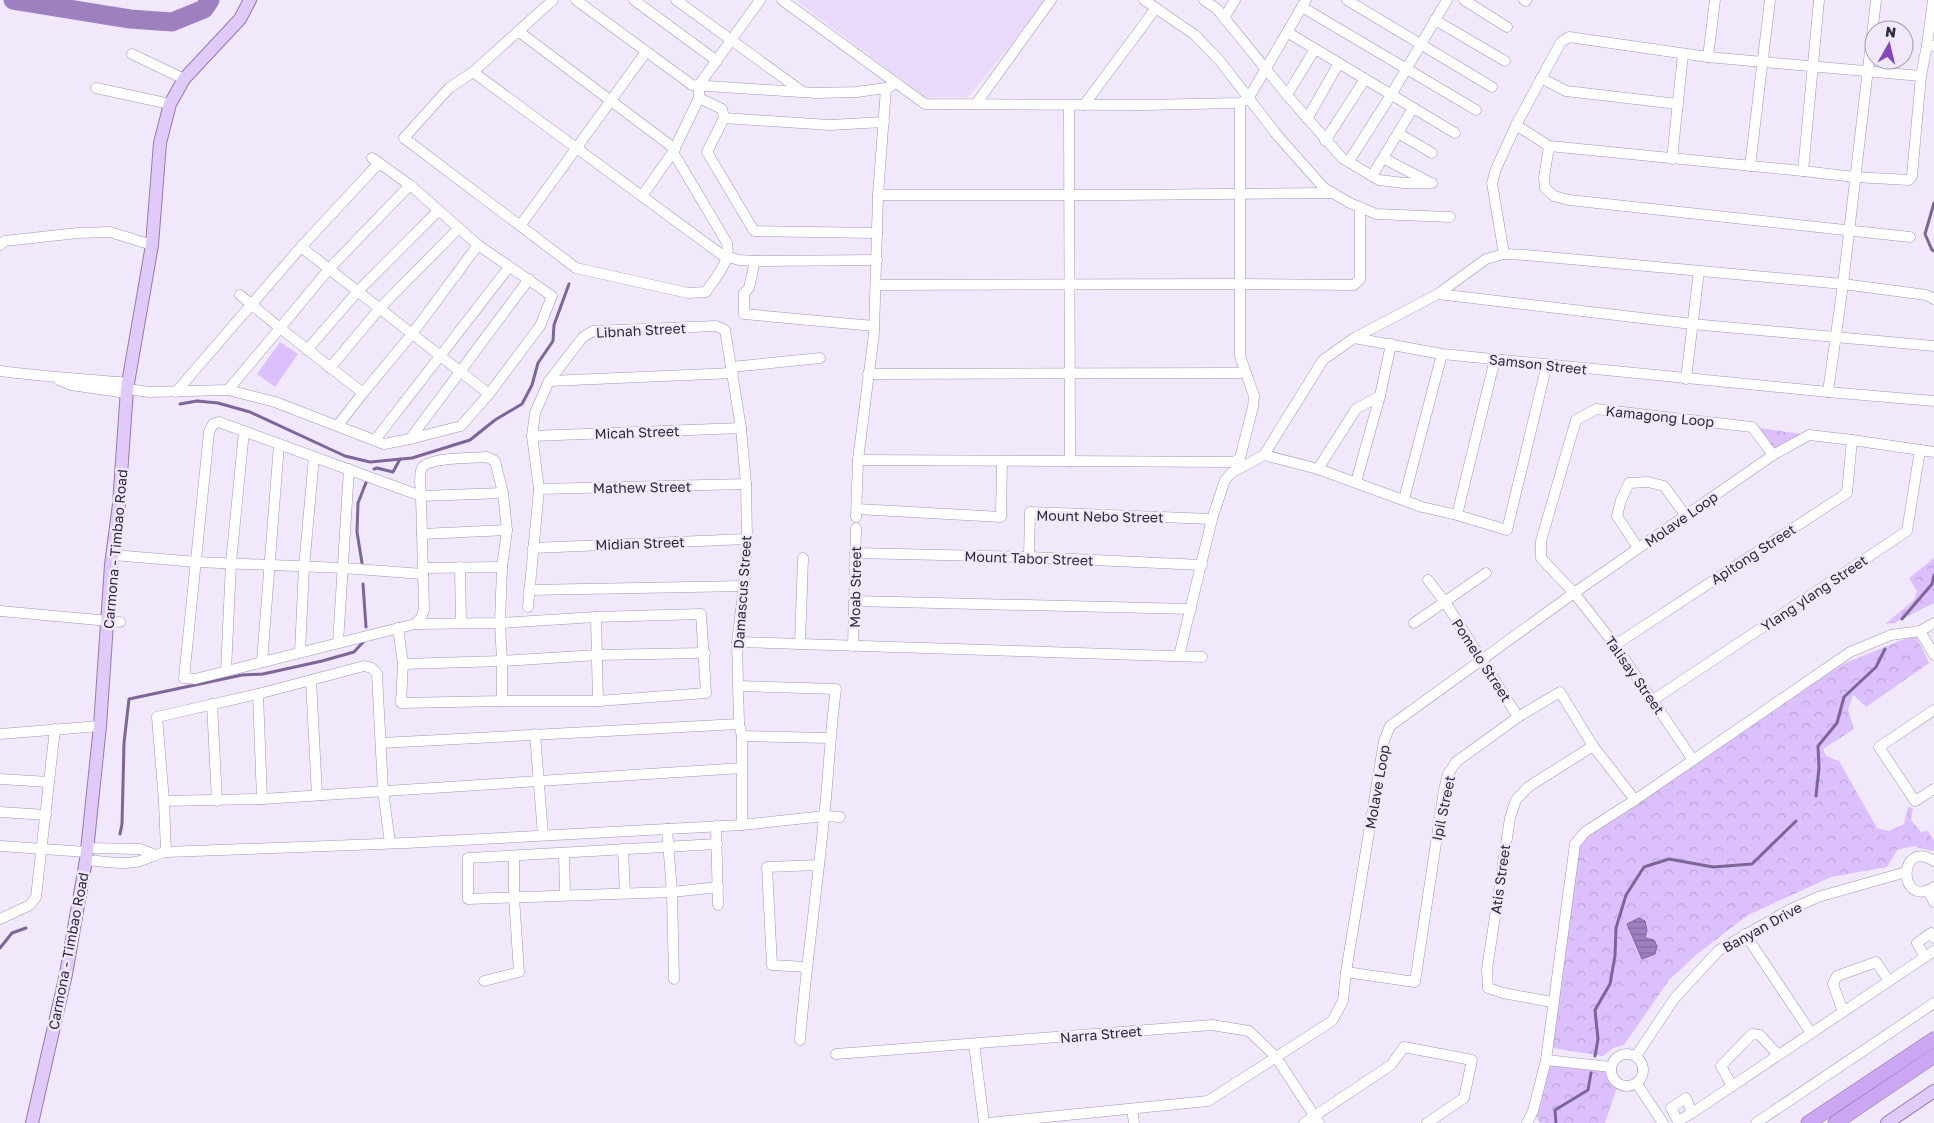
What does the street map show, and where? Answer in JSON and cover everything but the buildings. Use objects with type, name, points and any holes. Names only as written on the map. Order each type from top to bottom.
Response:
[{"type":"highway","points":[[1808,1123],[1934,1039]]},
{"type":"highway","points":[[1835,1123],[1934,1056]]},
{"type":"main road","name":"Carmona - Timbao Road","points":[[32,1123],[66,974],[87,853],[100,726],[114,621],[113,555],[119,504],[127,388],[152,244],[160,143],[170,104],[184,79],[240,19],[250,0]]},
{"type":"main road","points":[[1887,1123],[1934,1092]]},
{"type":"street","points":[[518,31],[674,150],[727,243],[729,252],[722,269],[706,292],[688,293],[576,268],[404,138],[449,88],[473,72],[518,31],[553,0]]},
{"type":"street","points":[[576,0],[692,85],[803,92],[857,92],[891,86]]},
{"type":"street","points":[[634,0],[717,61]]},
{"type":"street","points":[[676,0],[803,92]]},
{"type":"street","points":[[642,196],[674,150],[699,98],[699,85],[760,0]]},
{"type":"street","points":[[976,104],[1051,0]]},
{"type":"street","points":[[1144,0],[1195,35],[1220,61],[1244,101],[1324,188],[1376,214],[1450,217]]},
{"type":"street","points":[[1204,0],[1217,9],[1335,152],[1379,180],[1404,184],[1432,184],[1383,158]]},
{"type":"street","points":[[1224,18],[1235,0]]},
{"type":"street","points":[[1347,0],[1492,87]]},
{"type":"street","points":[[1349,161],[1391,95],[1447,0]]},
{"type":"street","points":[[1464,0],[1508,27]]},
{"type":"street","points":[[1708,58],[1714,0]]},
{"type":"street","points":[[1750,166],[1770,0]]},
{"type":"street","points":[[1804,171],[1819,0]]},
{"type":"street","points":[[1828,392],[1843,284],[1876,0]]},
{"type":"street","points":[[1516,125],[1549,146],[1855,177],[1899,181],[1909,180],[1912,176],[1921,76],[1931,45],[1932,0]]},
{"type":"street","points":[[787,2],[891,86],[925,104],[1084,105],[1244,101]]},
{"type":"street","points":[[858,460],[1234,462],[1240,458],[1254,396],[1240,356],[1240,195],[1244,101],[1266,70],[1304,4],[1406,69],[1476,110]]},
{"type":"street","points":[[1084,105],[1156,8]]},
{"type":"street","points":[[1435,20],[1505,61]]},
{"type":"street","points":[[1287,32],[1455,133]]},
{"type":"street","points":[[1504,254],[1492,183],[1496,169],[1516,125],[1541,78],[1561,42],[1569,37],[1708,58],[1921,76]]},
{"type":"street","points":[[1287,95],[1315,49]]},
{"type":"street","points":[[520,226],[646,52]]},
{"type":"street","points":[[132,54],[184,79]]},
{"type":"street","points":[[1672,159],[1683,54]]},
{"type":"street","points":[[1307,119],[1339,63]]},
{"type":"street","points":[[473,72],[727,257],[755,261],[877,260]]},
{"type":"street","points":[[1325,141],[1364,78]]},
{"type":"street","points":[[1541,78],[1566,91],[1678,104]]},
{"type":"street","points":[[891,86],[884,122],[878,195],[874,326],[858,460],[856,513],[1001,517],[1002,460]]},
{"type":"street","points":[[96,88],[170,104]]},
{"type":"street","points":[[699,98],[722,109],[724,118],[707,152],[754,231],[877,233]]},
{"type":"street","points":[[1068,104],[1070,461]]},
{"type":"street","points":[[1372,176],[1413,108]]},
{"type":"street","points":[[724,118],[830,125],[884,122]]},
{"type":"street","points":[[1398,133],[1432,153]]},
{"type":"street","points":[[1549,146],[1544,178],[1545,188],[1554,196],[1569,200],[1910,237]]},
{"type":"street","points":[[0,371],[53,378],[72,385],[127,388],[150,392],[176,392],[228,390],[275,402],[384,444],[461,426],[490,394],[540,326],[552,296],[478,246],[410,184],[375,160],[176,392]]},
{"type":"street","points":[[228,390],[329,269],[410,184]]},
{"type":"street","points":[[878,195],[1240,195],[1333,193]]},
{"type":"street","points":[[876,285],[1354,285],[1360,279],[1360,207]]},
{"type":"street","points":[[307,350],[358,291],[439,210]]},
{"type":"street","points":[[330,368],[380,308],[459,228]]},
{"type":"street","points":[[0,245],[5,241],[78,233],[110,232],[152,244]]},
{"type":"street","points":[[338,425],[412,334],[478,246]]},
{"type":"street","points":[[301,247],[490,394]]},
{"type":"street","points":[[1179,656],[1212,519],[1225,480],[1231,473],[1264,455],[1323,360],[1354,338],[1438,294],[1486,259],[1504,254],[1699,271],[1843,284],[1926,295],[1934,299]]},
{"type":"street","points":[[755,261],[749,288],[744,293],[744,314],[874,326]]},
{"type":"street","points":[[375,440],[509,267]]},
{"type":"street","points":[[1686,379],[1699,271]]},
{"type":"street","points":[[410,439],[529,279]]},
{"type":"street","points":[[1438,294],[1692,324],[1934,346]]},
{"type":"street","points":[[240,295],[363,393]]},
{"type":"street","name":"Damascus Street","points":[[720,328],[732,370],[741,428],[746,484],[747,539],[744,586],[737,642],[739,724],[742,736],[742,825]]},
{"type":"street","name":"Libnah Street","points":[[528,608],[539,489],[532,436],[535,413],[550,381],[583,337],[593,331],[720,328]]},
{"type":"street","name":"Samson Street","points":[[1354,338],[1442,354],[1686,379],[1934,400]]},
{"type":"street","points":[[1356,482],[1380,396],[1391,344]]},
{"type":"street","points":[[1404,500],[1442,354]]},
{"type":"street","points":[[550,381],[732,370],[820,358]]},
{"type":"street","points":[[1457,515],[1495,359]]},
{"type":"street","points":[[1264,455],[1318,469],[1422,507],[1507,530],[1547,364]]},
{"type":"street","points":[[868,374],[1246,373]]},
{"type":"street","points":[[1318,469],[1356,409],[1380,396]]},
{"type":"street","name":"Kamagong Loop","points":[[1574,593],[1541,558],[1541,541],[1576,420],[1596,409],[1752,427],[1773,455]]},
{"type":"street","points":[[398,628],[403,664],[401,703],[598,701],[706,693],[705,653],[701,614],[596,617],[500,623],[415,624],[398,628],[338,643],[300,652],[195,679],[184,678],[209,432],[213,424],[219,422],[422,496],[503,493]]},
{"type":"street","name":"Micah Street","points":[[532,436],[741,428]]},
{"type":"street","points":[[226,671],[231,563],[244,431]]},
{"type":"street","name":"Molave Loop","points":[[986,1123],[1208,1101],[1332,1021],[1344,1001],[1346,972],[1384,741],[1390,726],[1638,548],[1773,455],[1809,436],[1934,452]]},
{"type":"street","name":"Apitong Street","points":[[1615,645],[1847,493],[1852,440]]},
{"type":"street","points":[[262,662],[279,444]]},
{"type":"street","name":"Ylang ylang Street","points":[[1653,700],[1907,531],[1920,450]]},
{"type":"street","points":[[300,652],[304,567],[314,457]]},
{"type":"street","points":[[415,624],[421,618],[424,610],[421,470],[424,465],[436,460],[487,457],[495,461],[503,493],[507,530],[502,567],[500,623],[502,701]]},
{"type":"street","points":[[338,643],[349,469]]},
{"type":"street","points":[[1638,548],[1617,516],[1621,500],[1629,483],[1648,482],[1664,486],[1686,516]]},
{"type":"street","name":"Mathew Street","points":[[539,489],[746,484]]},
{"type":"street","name":"Mount Nebo Street","points":[[1029,557],[1030,512],[1212,519]]},
{"type":"street","name":"Moab Street","points":[[853,646],[856,528]]},
{"type":"street","points":[[422,534],[507,530]]},
{"type":"street","name":"Midian Street","points":[[533,548],[747,539]]},
{"type":"street","name":"Mount Tabor Street","points":[[855,553],[1029,557],[1202,565]]},
{"type":"street","points":[[113,555],[197,562],[423,571],[502,567]]},
{"type":"street","points":[[800,644],[803,558]]},
{"type":"street","points":[[460,568],[461,623]]},
{"type":"street","points":[[1414,623],[1486,573]]},
{"type":"street","name":"Pomelo Street","points":[[1428,580],[1445,602],[1518,717]]},
{"type":"street","points":[[529,590],[744,586]]},
{"type":"street","name":"Talisay Street","points":[[1574,593],[1615,645],[1693,760]]},
{"type":"street","points":[[854,601],[1191,609]]},
{"type":"street","points":[[0,611],[114,621]]},
{"type":"street","points":[[596,617],[598,701]]},
{"type":"street","points":[[1527,1123],[1533,1111],[1546,1060],[1552,1002],[1575,844],[1585,832],[1635,800],[1850,652],[1891,635],[1920,631],[1934,623]]},
{"type":"street","points":[[1920,631],[1934,655]]},
{"type":"street","points":[[737,642],[1202,657]]},
{"type":"street","points":[[403,664],[502,661],[597,655],[705,653]]},
{"type":"street","points":[[166,852],[158,717],[258,694],[364,666],[372,668],[377,674],[383,790],[390,843]]},
{"type":"street","points":[[311,680],[317,795]]},
{"type":"street","points":[[738,686],[836,688],[829,738],[824,816],[806,967],[800,1040]]},
{"type":"street","name":"Ipil Street","points":[[1346,972],[1415,982],[1448,774],[1456,762],[1518,717],[1560,692],[1594,746],[1635,800]]},
{"type":"street","points":[[258,694],[262,799]]},
{"type":"street","points":[[212,704],[217,801]]},
{"type":"street","points":[[1934,710],[1879,747],[1915,801],[1934,789]]},
{"type":"street","points":[[382,743],[739,724]]},
{"type":"street","points":[[0,734],[100,726]]},
{"type":"street","points":[[0,919],[30,905],[36,897],[55,729]]},
{"type":"street","points":[[535,734],[543,835]]},
{"type":"street","points":[[742,736],[829,738]]},
{"type":"street","name":"Atis Street","points":[[1552,1002],[1503,994],[1488,988],[1487,969],[1510,818],[1516,800],[1528,787],[1594,746]]},
{"type":"street","points":[[164,801],[262,799],[742,768]]},
{"type":"street","points":[[0,779],[50,782]]},
{"type":"street","points":[[0,812],[46,815]]},
{"type":"street","points":[[0,846],[87,853],[117,862],[142,860],[153,854],[166,852],[667,829],[742,825],[824,816],[840,817]]},
{"type":"street","points":[[716,826],[718,905]]},
{"type":"street","points":[[667,829],[672,892],[674,979]]},
{"type":"street","points":[[716,844],[468,858],[468,899],[672,892],[718,887]]},
{"type":"street","points":[[623,850],[625,893]]},
{"type":"street","points":[[564,853],[565,895]]},
{"type":"street","points":[[484,982],[519,972],[514,896],[514,856]]},
{"type":"street","points":[[1934,861],[1924,857],[1916,858],[1909,864],[1906,872],[1906,878],[1916,890],[1931,889],[1934,902]]},
{"type":"street","points":[[806,967],[772,965],[767,867],[819,865]]},
{"type":"street","name":"Banyan Drive","points":[[1636,1056],[1674,999],[1719,950],[1788,910],[1818,897],[1906,872]]},
{"type":"street","points":[[1925,957],[1918,943],[1931,933],[1934,938]]},
{"type":"street","points":[[1745,934],[1811,1033]]},
{"type":"street","points":[[1692,1113],[1934,951]]},
{"type":"street","points":[[1843,1012],[1833,984],[1837,976],[1876,962],[1890,981]]},
{"type":"street","points":[[1756,1123],[1934,1003]]},
{"type":"street","name":"Narra Street","points":[[836,1054],[1212,1025],[1249,1031],[1276,1058],[1317,1120]]},
{"type":"street","points":[[1732,1086],[1721,1066],[1752,1034],[1760,1035],[1778,1055]]},
{"type":"street","points":[[974,1044],[986,1123]]},
{"type":"street","points":[[1304,1123],[1317,1120],[1391,1065],[1404,1046],[1472,1060],[1464,1098],[1427,1123]]},
{"type":"street","points":[[1631,1054],[1636,1056],[1644,1070],[1641,1080],[1637,1084],[1628,1087],[1618,1084],[1612,1076],[1611,1067],[1616,1058],[1620,1055],[1631,1054]]},
{"type":"street","points":[[1546,1060],[1611,1067]]},
{"type":"street","points":[[1637,1084],[1663,1123]]},
{"type":"street","points":[[1132,1109],[1134,1123]]},
{"type":"shaded area","points":[[799,0],[1047,0],[968,97],[925,97],[798,2]]},
{"type":"shaded area","points":[[1639,918],[1645,921],[1647,930],[1645,938],[1654,940],[1657,946],[1655,954],[1642,959],[1627,924]]},
{"type":"green space","points":[[280,342],[298,354],[275,387],[257,374]]},
{"type":"green space","points":[[1752,427],[1809,435],[1773,455]]},
{"type":"green space","points":[[1934,558],[1934,603],[1894,623],[1885,624],[1914,600],[1917,591],[1909,578]]},
{"type":"green space","points":[[1916,636],[1929,663],[1866,707],[1853,695],[1848,710],[1854,729],[1823,749],[1826,756],[1839,761],[1877,828],[1889,831],[1904,824],[1908,807],[1913,808],[1911,820],[1921,832],[1928,831],[1934,841],[1934,850],[1931,851],[1913,846],[1897,850],[1887,867],[1831,877],[1748,915],[1696,955],[1669,980],[1624,1045],[1613,1048],[1603,1056],[1553,1048],[1550,1041],[1578,845],[1586,833],[1843,664]]},
{"type":"green space","points":[[1546,1060],[1611,1070],[1612,1077],[1618,1084],[1605,1123],[1540,1123],[1533,1111]]},
{"type":"waterway","points":[[13,0],[130,19],[172,22],[204,9],[210,0]]},
{"type":"waterway","points":[[1934,203],[1925,234],[1934,251]]},
{"type":"waterway","points":[[180,404],[197,401],[218,403],[250,412],[345,456],[370,462],[412,458],[470,440],[495,420],[522,404],[532,385],[538,363],[553,341],[554,325],[569,284]]},
{"type":"waterway","points":[[374,469],[393,472],[400,459]]},
{"type":"waterway","points":[[362,563],[357,532],[358,503],[367,480]]},
{"type":"waterway","points":[[1902,619],[1932,584],[1934,575]]},
{"type":"waterway","points":[[363,584],[366,627]]},
{"type":"waterway","points":[[120,834],[122,824],[124,743],[129,699],[242,675],[263,674],[322,661],[354,652],[365,640]]},
{"type":"waterway","points":[[1816,796],[1819,768],[1818,746],[1837,723],[1844,697],[1876,667],[1885,649]]},
{"type":"waterway","points":[[1595,1056],[1598,1039],[1595,1010],[1610,984],[1615,956],[1616,928],[1626,895],[1644,867],[1669,859],[1713,867],[1752,864],[1796,821]]},
{"type":"waterway","points":[[0,948],[12,933],[26,928]]},
{"type":"waterway","points":[[1556,1123],[1555,1110],[1588,1090],[1591,1073]]}]
